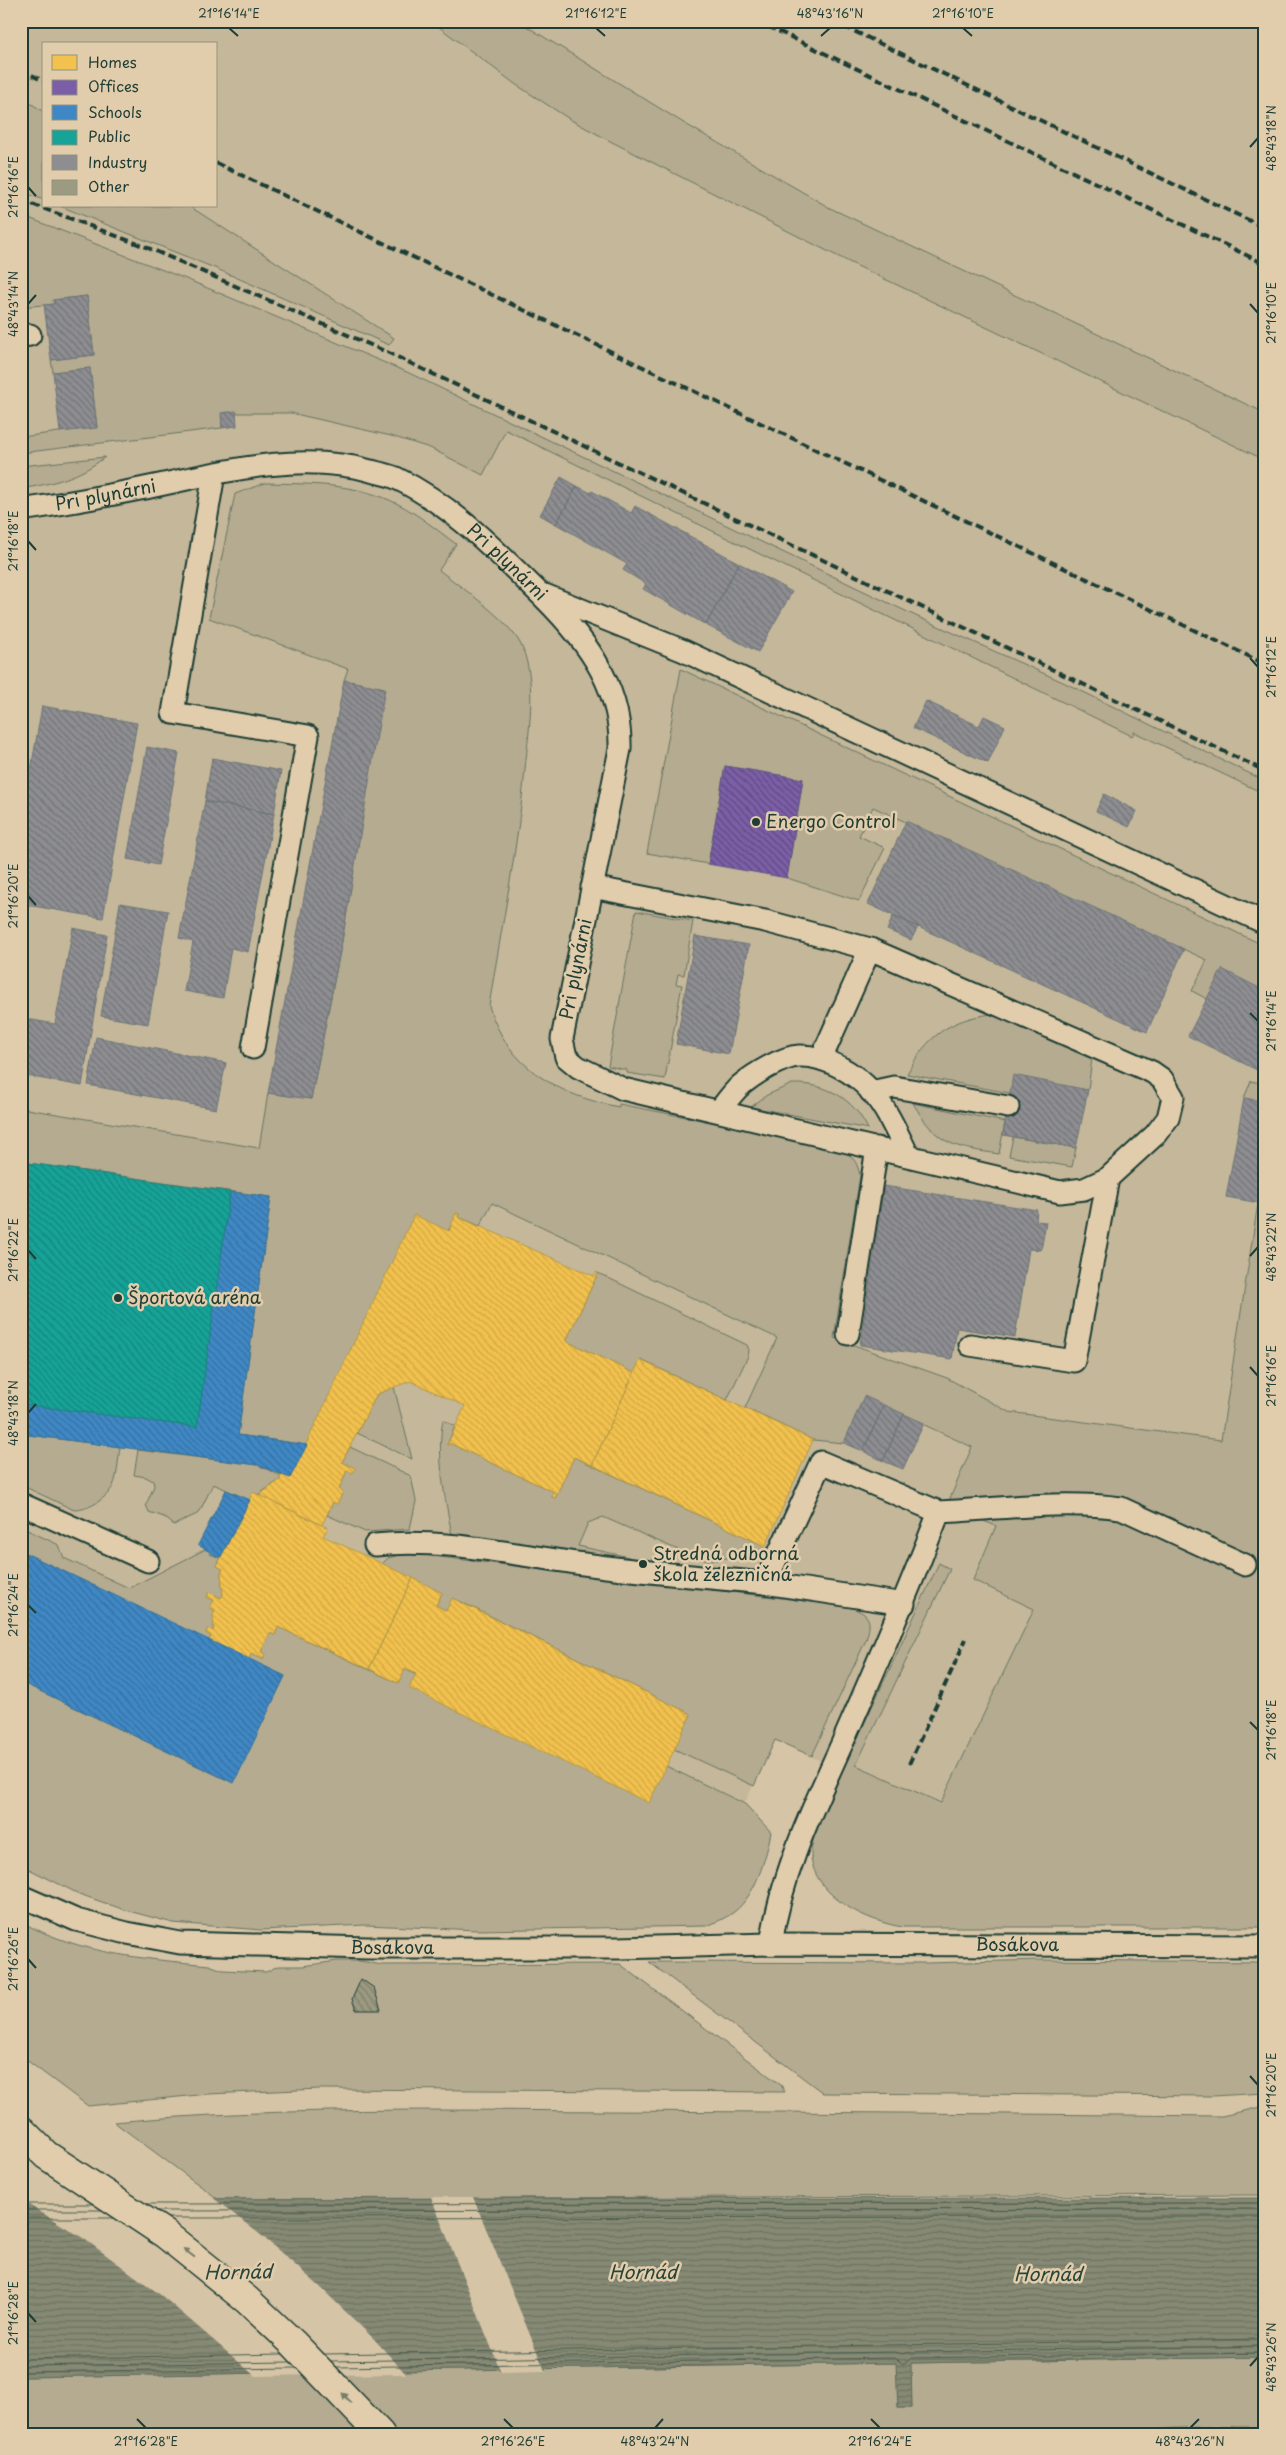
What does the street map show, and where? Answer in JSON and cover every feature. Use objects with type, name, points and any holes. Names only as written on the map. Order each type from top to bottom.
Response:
[{"type":"highway","points":[[21,2130],[34,2150],[165,2234],[240,2295],[293,2343],[380,2434]]},
{"type":"lane","name":"Pri plynárni","points":[[21,510],[214,474],[280,464],[327,463],[360,468],[395,478],[435,501],[478,533],[540,593],[588,647],[606,676],[621,728],[620,748],[562,1039],[566,1057],[578,1067],[623,1089],[719,1110]]},
{"type":"lane","points":[[214,474],[173,713],[308,736],[253,1048]]},
{"type":"lane","points":[[540,593],[684,651],[1265,923]]},
{"type":"lane","points":[[592,887],[765,921],[870,949],[1152,1072],[1162,1079],[1173,1097],[1168,1118],[1155,1135],[1108,1178],[1084,1189],[1060,1192],[719,1110],[740,1085],[768,1067],[798,1056],[821,1059],[847,1071],[871,1092],[891,1120],[908,1155]]},
{"type":"lane","points":[[821,1059],[870,949]]},
{"type":"lane","points":[[871,1092],[894,1087],[1008,1107]]},
{"type":"lane","points":[[848,1334],[877,1148]]},
{"type":"lane","points":[[970,1345],[1074,1360],[1108,1178]]},
{"type":"lane","points":[[765,1583],[821,1462],[939,1512],[1046,1506],[1121,1508],[1245,1565]]},
{"type":"lane","points":[[21,1504],[148,1562]]},
{"type":"lane","points":[[770,1944],[784,1883],[798,1845],[904,1604],[939,1512]]},
{"type":"lane","points":[[375,1545],[395,1543],[441,1544],[628,1570],[765,1583],[904,1604]]},
{"type":"lane","name":"Bosákova","points":[[21,1896],[76,1920],[127,1933],[180,1943],[368,1948],[617,1948],[770,1944],[1265,1946]]},
{"type":"shaded area","points":[[21,21],[1265,21],[1265,1881],[1078,1878],[775,1740],[712,1871],[233,1783],[21,1682]]},
{"type":"shaded area","points":[[431,21],[518,21],[682,122],[830,208],[1265,413],[1265,460],[851,263],[612,142],[571,120],[515,84]]},
{"type":"shaded area","points":[[21,97],[42,111],[42,199],[21,192]]},
{"type":"shaded area","points":[[65,208],[192,208],[394,338],[389,345],[217,269]]},
{"type":"shaded area","points":[[21,215],[186,279],[409,373],[918,617],[1063,682],[1265,781],[1265,794],[1134,732],[1132,736],[506,430],[483,475],[430,448],[391,436],[291,413],[222,413],[222,428],[21,453],[21,437],[97,427],[90,368],[53,372],[51,360],[94,355],[87,296],[53,300],[54,304],[21,307]]},
{"type":"shaded area","points":[[105,457],[85,470],[65,479],[21,489],[21,466]]},
{"type":"shaded area","points":[[265,483],[350,488],[382,497],[413,512],[456,544],[439,570],[485,606],[508,627],[522,647],[529,674],[531,702],[523,790],[510,883],[489,1006],[497,1027],[508,1046],[522,1062],[556,1086],[576,1095],[619,1107],[619,1104],[833,1146],[851,1157],[857,1165],[860,1176],[834,1338],[947,1378],[1009,1412],[1221,1440],[1258,1203],[1265,1204],[1265,1927],[903,1927],[874,1920],[845,1905],[832,1895],[814,1871],[811,1856],[812,1844],[825,1808],[939,1563],[950,1569],[856,1765],[941,1803],[1034,1609],[973,1580],[996,1526],[969,1515],[1121,1500],[948,1503],[972,1447],[864,1397],[844,1443],[813,1440],[745,1408],[777,1338],[492,1203],[480,1226],[458,1217],[459,1214],[307,1445],[238,1435],[271,1197],[21,1162],[21,1108],[259,1148],[268,1093],[311,1099],[342,941],[384,688],[344,680],[348,669],[209,618],[235,494]]},
{"type":"shaded area","points":[[681,669],[1265,946],[1265,991],[1207,999],[1192,991],[1207,960],[873,807],[859,836],[885,848],[859,901],[787,878],[803,779],[725,766],[708,864],[647,853]]},
{"type":"shaded area","points":[[636,911],[693,921],[684,975],[678,974],[676,984],[682,985],[665,1079],[627,1073],[627,1070],[608,1066]]},
{"type":"shaded area","points":[[992,1014],[1003,1016],[1092,1058],[1088,1090],[1010,1093],[907,1074],[922,1050],[941,1032],[963,1020]]},
{"type":"shaded area","points":[[1251,1081],[1265,1084],[1265,1102],[1244,1098]]},
{"type":"shaded area","points":[[792,1084],[817,1086],[838,1094],[855,1109],[868,1129],[751,1107],[767,1095]]},
{"type":"shaded area","points":[[913,1103],[1005,1122],[999,1154],[970,1149],[948,1142],[931,1128]]},
{"type":"shaded area","points":[[1013,1137],[1076,1148],[1072,1167],[1009,1156]]},
{"type":"shaded area","points":[[598,1273],[747,1345],[749,1350],[748,1356],[727,1400],[641,1360],[634,1373],[566,1341]]},
{"type":"shaded area","points":[[394,1387],[412,1459],[357,1433],[377,1394]]},
{"type":"shaded area","points":[[443,1420],[455,1426],[447,1445],[449,1443],[554,1492],[552,1497],[555,1498],[574,1457],[763,1545],[764,1549],[709,1561],[694,1557],[603,1517],[588,1523],[578,1546],[629,1557],[628,1563],[452,1535],[441,1463],[440,1448]]},
{"type":"shaded area","points":[[21,1434],[120,1447],[115,1482],[110,1491],[96,1503],[80,1510],[74,1510],[21,1485]]},
{"type":"shaded area","points":[[350,1447],[411,1476],[416,1501],[410,1529],[365,1532],[327,1515],[333,1502],[337,1503],[343,1492],[339,1489],[347,1470],[352,1473],[354,1468],[342,1462]]},
{"type":"shaded area","points":[[138,1450],[258,1465],[281,1476],[280,1480],[250,1500],[213,1484],[199,1513],[174,1525],[164,1517],[149,1512],[146,1505],[154,1486],[153,1481],[146,1477],[134,1475]]},
{"type":"shaded area","points":[[21,1527],[59,1545],[64,1558],[129,1588],[206,1549],[211,1552],[210,1554],[220,1558],[217,1566],[223,1569],[221,1573],[223,1595],[221,1598],[209,1593],[207,1597],[214,1600],[211,1608],[215,1610],[213,1631],[208,1629],[206,1633],[211,1636],[209,1641],[21,1551]]},
{"type":"shaded area","points":[[407,1553],[847,1606],[865,1614],[869,1622],[868,1633],[812,1756],[775,1740],[754,1786],[674,1749],[691,1714],[453,1598],[446,1611],[436,1605],[442,1593],[382,1564],[388,1558]]},
{"type":"shaded area","points":[[278,1627],[398,1683],[405,1669],[649,1802],[666,1766],[745,1804],[771,1832],[763,1864],[754,1886],[742,1905],[734,1912],[707,1926],[477,1930],[366,1925],[261,1930],[173,1923],[125,1910],[79,1894],[21,1865],[21,1682],[233,1783],[285,1676],[249,1659],[251,1654],[263,1659],[265,1654],[261,1652],[270,1633],[275,1635]]},
{"type":"shaded area","points":[[21,1922],[68,1942],[90,1948],[136,1957],[209,1965],[223,1970],[266,1972],[278,1966],[302,1966],[337,1961],[360,1961],[382,1965],[620,1964],[781,2085],[785,2092],[320,2089],[208,2094],[88,2106],[21,2056]]},
{"type":"shaded area","points":[[1042,1960],[1265,1962],[1265,2093],[1213,2096],[823,2093],[649,1962],[926,1963]]},
{"type":"shaded area","points":[[1265,2106],[1265,2195],[218,2199],[114,2122],[237,2114],[424,2110],[1222,2116]]},
{"type":"shaded area","points":[[1265,2357],[1265,2427],[1193,2427],[1121,2434],[310,2432],[311,2434],[21,2434],[21,2377],[897,2363],[898,2408],[912,2408],[910,2363]]},
{"type":"water","name":"Hornád","points":[[1265,2198],[1265,2357],[911,2363],[912,2408],[898,2408],[896,2363],[21,2377],[21,2199]]},
{"type":"pier","points":[[21,2197],[212,2197],[262,2236],[318,2285],[374,2339],[406,2374],[255,2376],[162,2296],[83,2238],[21,2200]]},
{"type":"pier","points":[[431,2197],[473,2197],[545,2371],[501,2372]]},
{"type":"building: Homes","points":[[456,1213],[459,1214],[458,1217],[594,1276],[596,1272],[598,1273],[566,1341],[634,1373],[592,1465],[574,1457],[555,1498],[552,1497],[554,1492],[449,1443],[447,1445],[465,1406],[410,1381],[377,1394],[342,1462],[355,1468],[353,1473],[347,1470],[339,1489],[343,1492],[337,1504],[333,1502],[322,1525],[259,1495],[280,1480],[281,1476],[273,1471],[290,1478],[414,1215],[449,1231]]},
{"type":"building: Homes","points":[[640,1360],[813,1440],[764,1549],[763,1545],[592,1465]]},
{"type":"building: Homes","points":[[253,1492],[328,1528],[323,1536],[413,1578],[369,1669],[278,1627],[275,1635],[270,1633],[261,1652],[265,1654],[263,1659],[251,1654],[249,1659],[209,1641],[211,1636],[206,1633],[208,1628],[213,1631],[213,1615],[215,1610],[210,1608],[214,1600],[207,1597],[209,1592],[221,1598],[223,1595],[221,1573],[223,1569],[217,1566]]},
{"type":"building: Homes","points":[[413,1578],[442,1593],[436,1605],[446,1611],[452,1598],[691,1714],[649,1803],[409,1688],[416,1674],[405,1669],[398,1683],[369,1669]]},
{"type":"building: Offices","name":"Energo Control","points":[[725,766],[803,779],[787,878],[708,864]]},
{"type":"building: Schools","points":[[230,1192],[271,1197],[238,1435],[307,1445],[290,1478],[258,1465],[21,1434],[21,1404],[197,1427]]},
{"type":"building: Schools","points":[[226,1490],[250,1500],[220,1558],[198,1545]]},
{"type":"building: Schools","points":[[21,1551],[285,1676],[234,1783],[21,1682]]},
{"type":"building: Public","name":"Športová aréna","points":[[21,1162],[230,1192],[197,1427],[21,1404]]},
{"type":"building: Industry","points":[[87,296],[94,355],[51,360],[44,305],[54,304],[53,300]]},
{"type":"building: Industry","points":[[90,368],[97,428],[60,432],[53,372]]},
{"type":"building: Industry","points":[[236,411],[237,426],[222,428],[221,413]]},
{"type":"building: Industry","points":[[561,477],[577,486],[556,524],[540,515]]},
{"type":"building: Industry","points":[[577,486],[591,493],[592,491],[631,513],[635,506],[739,563],[706,625],[643,589],[646,584],[623,570],[627,564],[556,524]]},
{"type":"building: Industry","points":[[739,563],[792,592],[758,652],[706,625]]},
{"type":"building: Industry","points":[[344,680],[385,688],[342,941],[311,1099],[268,1093]]},
{"type":"building: Industry","points":[[926,701],[979,726],[984,716],[1005,726],[988,763],[913,728]]},
{"type":"building: Industry","points":[[42,706],[137,723],[103,918],[21,904],[21,827]]},
{"type":"building: Industry","points":[[147,747],[179,753],[158,865],[127,859]]},
{"type":"building: Industry","points":[[212,758],[281,771],[274,814],[205,801]]},
{"type":"building: Industry","points":[[1104,794],[1137,811],[1129,827],[1096,811]]},
{"type":"building: Industry","points":[[205,801],[274,814],[248,952],[231,948],[223,998],[184,991],[193,942],[179,938]]},
{"type":"building: Industry","points":[[906,821],[1184,949],[1147,1032],[868,904]]},
{"type":"building: Industry","points":[[120,903],[168,911],[148,1024],[101,1016]]},
{"type":"building: Industry","points":[[893,916],[918,927],[911,940],[887,930]]},
{"type":"building: Industry","points":[[73,928],[107,935],[82,1086],[21,1075],[21,1018],[55,1024]]},
{"type":"building: Industry","points":[[695,936],[749,945],[729,1054],[676,1044]]},
{"type":"building: Industry","points":[[1222,969],[1265,991],[1265,1061],[1259,1071],[1188,1036]]},
{"type":"building: Industry","points":[[96,1037],[226,1063],[216,1109],[88,1085]]},
{"type":"building: Industry","points":[[1013,1075],[1088,1090],[1076,1148],[1003,1135]]},
{"type":"building: Industry","points":[[1244,1098],[1265,1102],[1265,1204],[1226,1197]]},
{"type":"building: Industry","points":[[884,1186],[1037,1210],[1036,1221],[1046,1222],[1041,1250],[1029,1249],[1015,1337],[957,1328],[952,1359],[860,1345]]},
{"type":"building: Industry","points":[[864,1396],[884,1405],[863,1451],[844,1443]]},
{"type":"building: Industry","points":[[884,1405],[904,1414],[883,1461],[863,1451]]},
{"type":"building: Industry","points":[[904,1414],[924,1423],[903,1469],[883,1461]]},
{"type":"building: Other","points":[[361,1979],[374,1988],[381,2010],[356,2010],[352,1999]]},
{"type":"railway","points":[[757,21],[1265,264]]},
{"type":"railway","points":[[833,21],[1265,228]]},
{"type":"railway","points":[[21,70],[42,80]]},
{"type":"railway","points":[[218,164],[1265,664]]},
{"type":"railway","points":[[21,200],[42,208]]},
{"type":"railway","points":[[42,208],[146,247],[389,353],[1265,771]]},
{"type":"railway","points":[[909,1764],[966,1639]]},
{"type":"place","name":"Energo Control","points":[[756,822]]},
{"type":"place","name":"Športová aréna","points":[[118,1298]]},
{"type":"place","name":"Stredná odborná škola železničná","points":[[643,1564]]}]
